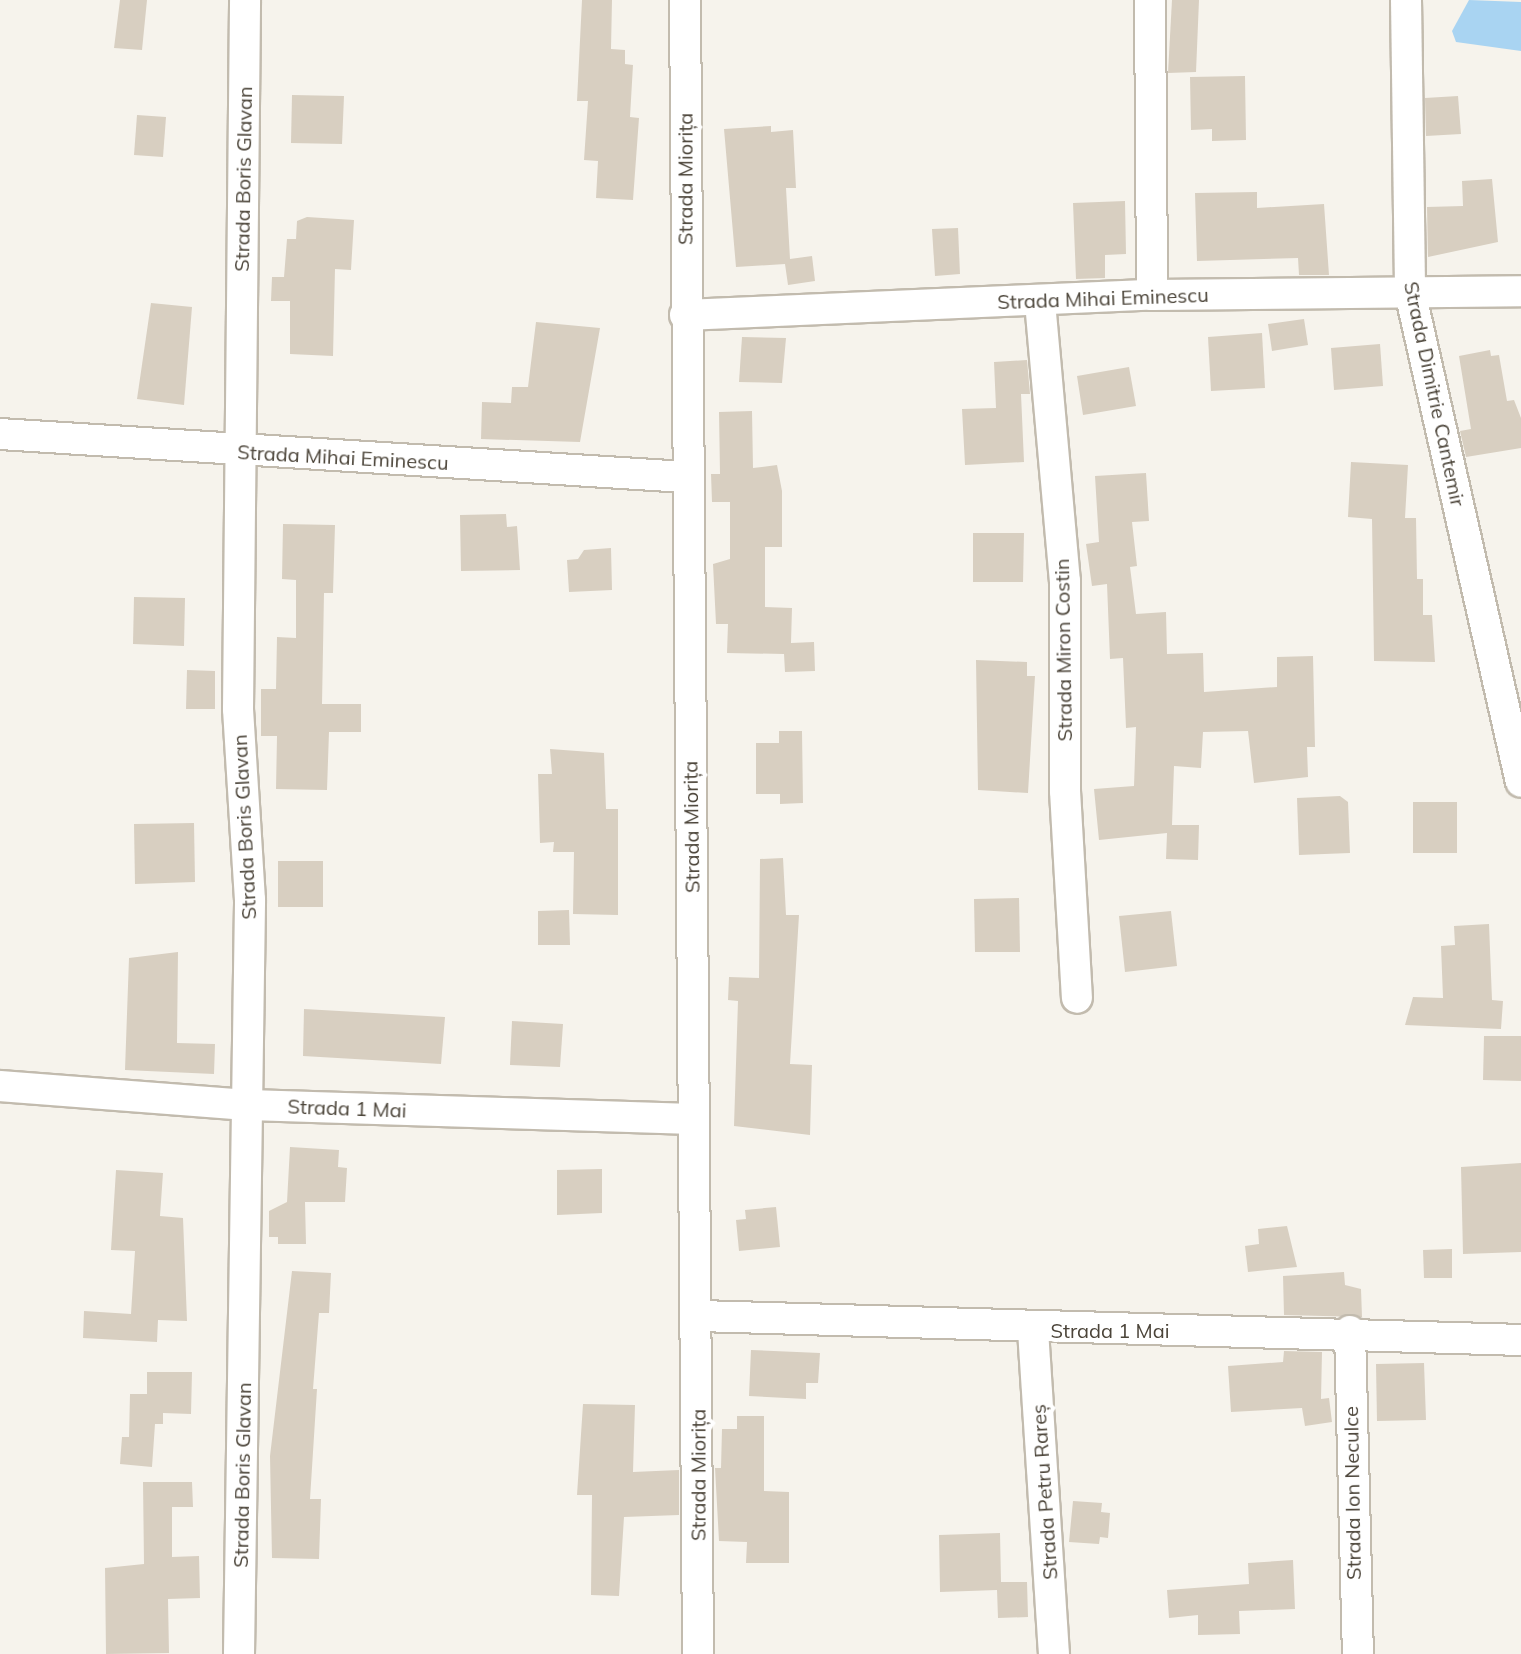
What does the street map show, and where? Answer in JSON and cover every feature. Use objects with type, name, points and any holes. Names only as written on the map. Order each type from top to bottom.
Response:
[{"type":"street","name":"Strada Boris Glavan","points":[[239,1654],[250,900],[238,709],[245,0]]},
{"type":"street","name":"Strada Miorița","points":[[685,0],[686,477],[699,1316],[698,1654]]},
{"type":"street","points":[[1150,0],[1152,295]]},
{"type":"street","name":"Strada Dimitrie Cantemir","points":[[1406,0],[1410,292],[1521,782]]},
{"type":"street","name":"Strada Mihai Eminescu","points":[[685,315],[867,303],[1040,302],[1152,295],[1521,291]]},
{"type":"street","name":"Strada Miron Costin","points":[[1040,302],[1065,581],[1065,791],[1077,998]]},
{"type":"street","name":"Strada Mihai Eminescu","points":[[0,434],[686,477]]},
{"type":"street","name":"Strada 1 Mai","points":[[0,1086],[248,1105],[694,1119]]},
{"type":"street","name":"Strada 1 Mai","points":[[699,1316],[1033,1330],[1350,1331],[1521,1340]]},
{"type":"street","name":"Strada Petru Rareș","points":[[1033,1330],[1054,1654]]},
{"type":"street","name":"Strada Ion Neculce","points":[[1350,1331],[1358,1654]]},
{"type":"water","points":[[1469,0],[1521,2],[1521,51],[1456,42],[1452,31]]},
{"type":"building","points":[[120,0],[147,0],[142,50],[114,48]]},
{"type":"building","points":[[582,0],[612,0],[611,49],[625,50],[625,64],[633,65],[630,117],[639,118],[633,200],[596,198],[598,161],[584,160],[588,101],[577,101]]},
{"type":"building","points":[[1172,0],[1199,0],[1196,72],[1168,73]]},
{"type":"building","points":[[1245,76],[1246,140],[1212,141],[1212,129],[1191,130],[1190,77]]},
{"type":"building","points":[[292,95],[344,96],[342,144],[291,143]]},
{"type":"building","points":[[1458,96],[1461,134],[1426,136],[1425,98]]},
{"type":"building","points":[[137,115],[166,117],[163,157],[134,155]]},
{"type":"building","points":[[771,126],[771,132],[793,130],[796,188],[786,188],[790,259],[812,256],[815,281],[788,285],[785,264],[736,267],[724,129]]},
{"type":"building","points":[[1492,179],[1498,242],[1428,257],[1427,207],[1463,206],[1462,181]]},
{"type":"building","points":[[1257,192],[1257,208],[1324,204],[1329,275],[1299,275],[1298,258],[1197,261],[1195,193]]},
{"type":"building","points":[[1125,201],[1126,254],[1105,255],[1105,278],[1076,279],[1073,203]]},
{"type":"building","points":[[307,217],[354,220],[351,270],[335,269],[333,356],[290,354],[290,301],[271,301],[272,277],[284,277],[287,239],[296,239],[297,221]]},
{"type":"building","points":[[958,228],[960,274],[935,276],[932,229]]},
{"type":"building","points":[[151,303],[192,307],[184,405],[137,399]]},
{"type":"building","points":[[1304,319],[1308,345],[1272,351],[1268,324]]},
{"type":"building","points":[[536,322],[600,328],[580,442],[481,439],[482,402],[511,403],[512,387],[528,387]]},
{"type":"building","points":[[1262,333],[1265,388],[1211,391],[1208,337]]},
{"type":"building","points":[[742,337],[786,338],[782,383],[739,382]]},
{"type":"building","points":[[1380,344],[1383,386],[1334,390],[1331,348]]},
{"type":"building","points":[[1490,350],[1491,356],[1499,355],[1507,401],[1514,400],[1521,418],[1521,448],[1466,457],[1460,431],[1471,429],[1459,356]]},
{"type":"building","points":[[1027,360],[1030,394],[1021,394],[1024,462],[965,465],[962,409],[996,408],[994,362]]},
{"type":"building","points":[[1129,367],[1136,406],[1083,415],[1077,376]]},
{"type":"building","points":[[752,411],[753,468],[777,465],[782,491],[782,547],[765,547],[765,607],[792,608],[791,643],[814,642],[815,671],[785,672],[784,654],[727,653],[728,624],[716,624],[713,564],[730,559],[730,502],[712,502],[711,474],[720,474],[719,412]]},
{"type":"building","points":[[1351,462],[1408,465],[1405,518],[1416,518],[1417,579],[1423,579],[1423,615],[1432,615],[1435,662],[1374,661],[1372,519],[1348,517]]},
{"type":"building","points":[[1146,473],[1149,521],[1132,522],[1137,566],[1130,567],[1136,614],[1166,612],[1167,654],[1203,653],[1204,692],[1277,687],[1277,657],[1313,656],[1315,747],[1307,747],[1308,777],[1254,783],[1248,731],[1203,732],[1201,768],[1174,766],[1172,825],[1199,825],[1198,860],[1166,859],[1167,833],[1099,840],[1094,789],[1134,786],[1136,727],[1126,728],[1123,658],[1110,659],[1107,584],[1092,586],[1086,544],[1099,542],[1095,476]]},
{"type":"building","points":[[506,514],[507,527],[517,526],[520,570],[461,571],[460,515]]},
{"type":"building","points":[[283,524],[335,525],[333,593],[324,593],[322,704],[361,704],[361,732],[329,732],[327,790],[276,789],[277,736],[261,736],[261,689],[276,689],[277,637],[296,638],[296,580],[282,579]]},
{"type":"building","points":[[973,533],[1024,533],[1023,582],[973,582]]},
{"type":"building","points":[[611,548],[612,590],[569,592],[567,560],[578,559],[584,550]]},
{"type":"building","points":[[134,597],[185,598],[184,646],[133,644]]},
{"type":"building","points":[[976,660],[1027,662],[1027,676],[1035,676],[1028,793],[978,790]]},
{"type":"building","points":[[187,670],[215,671],[215,709],[186,709]]},
{"type":"building","points":[[779,731],[802,731],[803,803],[780,804],[780,794],[756,794],[756,743],[779,743]]},
{"type":"building","points":[[550,749],[604,753],[606,809],[618,809],[618,915],[573,914],[574,852],[553,852],[554,842],[540,843],[538,774],[552,774]]},
{"type":"building","points":[[1340,796],[1348,802],[1350,853],[1299,855],[1297,798]]},
{"type":"building","points":[[1413,802],[1457,802],[1457,853],[1413,853]]},
{"type":"building","points":[[194,823],[195,882],[135,884],[134,824]]},
{"type":"building","points":[[783,858],[786,915],[799,915],[790,1064],[812,1065],[810,1135],[734,1126],[738,1001],[728,1000],[729,977],[759,978],[760,859]]},
{"type":"building","points":[[278,861],[323,861],[323,907],[278,907]]},
{"type":"building","points":[[1019,898],[1020,952],[975,952],[974,899]]},
{"type":"building","points":[[569,910],[570,945],[538,945],[538,911]]},
{"type":"building","points":[[1171,911],[1177,966],[1125,972],[1119,916]]},
{"type":"building","points":[[1489,924],[1492,1000],[1503,1001],[1501,1029],[1405,1025],[1413,997],[1443,998],[1441,946],[1455,945],[1454,926]]},
{"type":"building","points":[[178,952],[177,1043],[215,1044],[214,1074],[125,1070],[129,958]]},
{"type":"building","points":[[304,1009],[445,1017],[441,1064],[303,1056]]},
{"type":"building","points":[[512,1021],[563,1024],[560,1067],[510,1065]]},
{"type":"building","points":[[1484,1036],[1521,1036],[1521,1081],[1483,1080]]},
{"type":"building","points":[[290,1147],[339,1150],[338,1167],[347,1168],[345,1202],[305,1202],[306,1244],[278,1244],[278,1237],[269,1237],[269,1211],[287,1202]]},
{"type":"building","points":[[1521,1163],[1521,1252],[1463,1254],[1461,1167]]},
{"type":"building","points":[[602,1169],[602,1213],[557,1215],[557,1170]]},
{"type":"building","points":[[116,1170],[163,1173],[160,1216],[183,1218],[187,1321],[158,1320],[157,1342],[83,1338],[84,1311],[131,1314],[135,1251],[111,1250]]},
{"type":"building","points":[[776,1207],[780,1247],[739,1251],[736,1220],[746,1219],[745,1210]]},
{"type":"building","points":[[1287,1226],[1297,1267],[1248,1272],[1245,1246],[1259,1244],[1258,1229]]},
{"type":"building","points":[[1452,1249],[1452,1278],[1424,1278],[1423,1250]]},
{"type":"building","points":[[292,1271],[331,1273],[329,1313],[319,1313],[313,1389],[317,1389],[310,1499],[321,1499],[319,1559],[272,1558],[270,1456]]},
{"type":"building","points":[[1344,1272],[1345,1285],[1361,1289],[1362,1317],[1284,1315],[1283,1276]]},
{"type":"building","points":[[751,1350],[820,1353],[818,1383],[806,1383],[806,1399],[749,1396]]},
{"type":"building","points":[[1284,1351],[1322,1352],[1321,1399],[1329,1398],[1332,1422],[1305,1426],[1302,1408],[1231,1412],[1228,1366],[1283,1362]]},
{"type":"building","points":[[1424,1363],[1426,1420],[1377,1421],[1376,1364]]},
{"type":"building","points":[[147,1372],[192,1372],[191,1414],[163,1413],[163,1424],[155,1424],[152,1467],[120,1464],[122,1437],[129,1437],[130,1394],[147,1394]]},
{"type":"building","points":[[583,1404],[635,1405],[633,1472],[679,1470],[679,1515],[624,1517],[619,1596],[591,1595],[592,1495],[577,1495]]},
{"type":"building","points":[[737,1416],[764,1416],[764,1491],[789,1492],[789,1563],[746,1563],[747,1542],[719,1541],[715,1468],[721,1468],[722,1429],[737,1429]]},
{"type":"building","points":[[143,1482],[192,1482],[193,1507],[172,1507],[172,1557],[199,1556],[200,1598],[168,1599],[169,1653],[106,1654],[105,1568],[144,1564]]},
{"type":"building","points":[[1073,1501],[1102,1503],[1101,1512],[1110,1513],[1108,1538],[1100,1537],[1099,1544],[1069,1542]]},
{"type":"building","points":[[1000,1533],[1001,1582],[1027,1582],[1028,1617],[998,1618],[997,1590],[940,1592],[939,1535]]},
{"type":"building","points":[[1293,1560],[1295,1609],[1239,1611],[1240,1634],[1198,1635],[1198,1615],[1169,1618],[1167,1590],[1249,1584],[1248,1563]]}]
